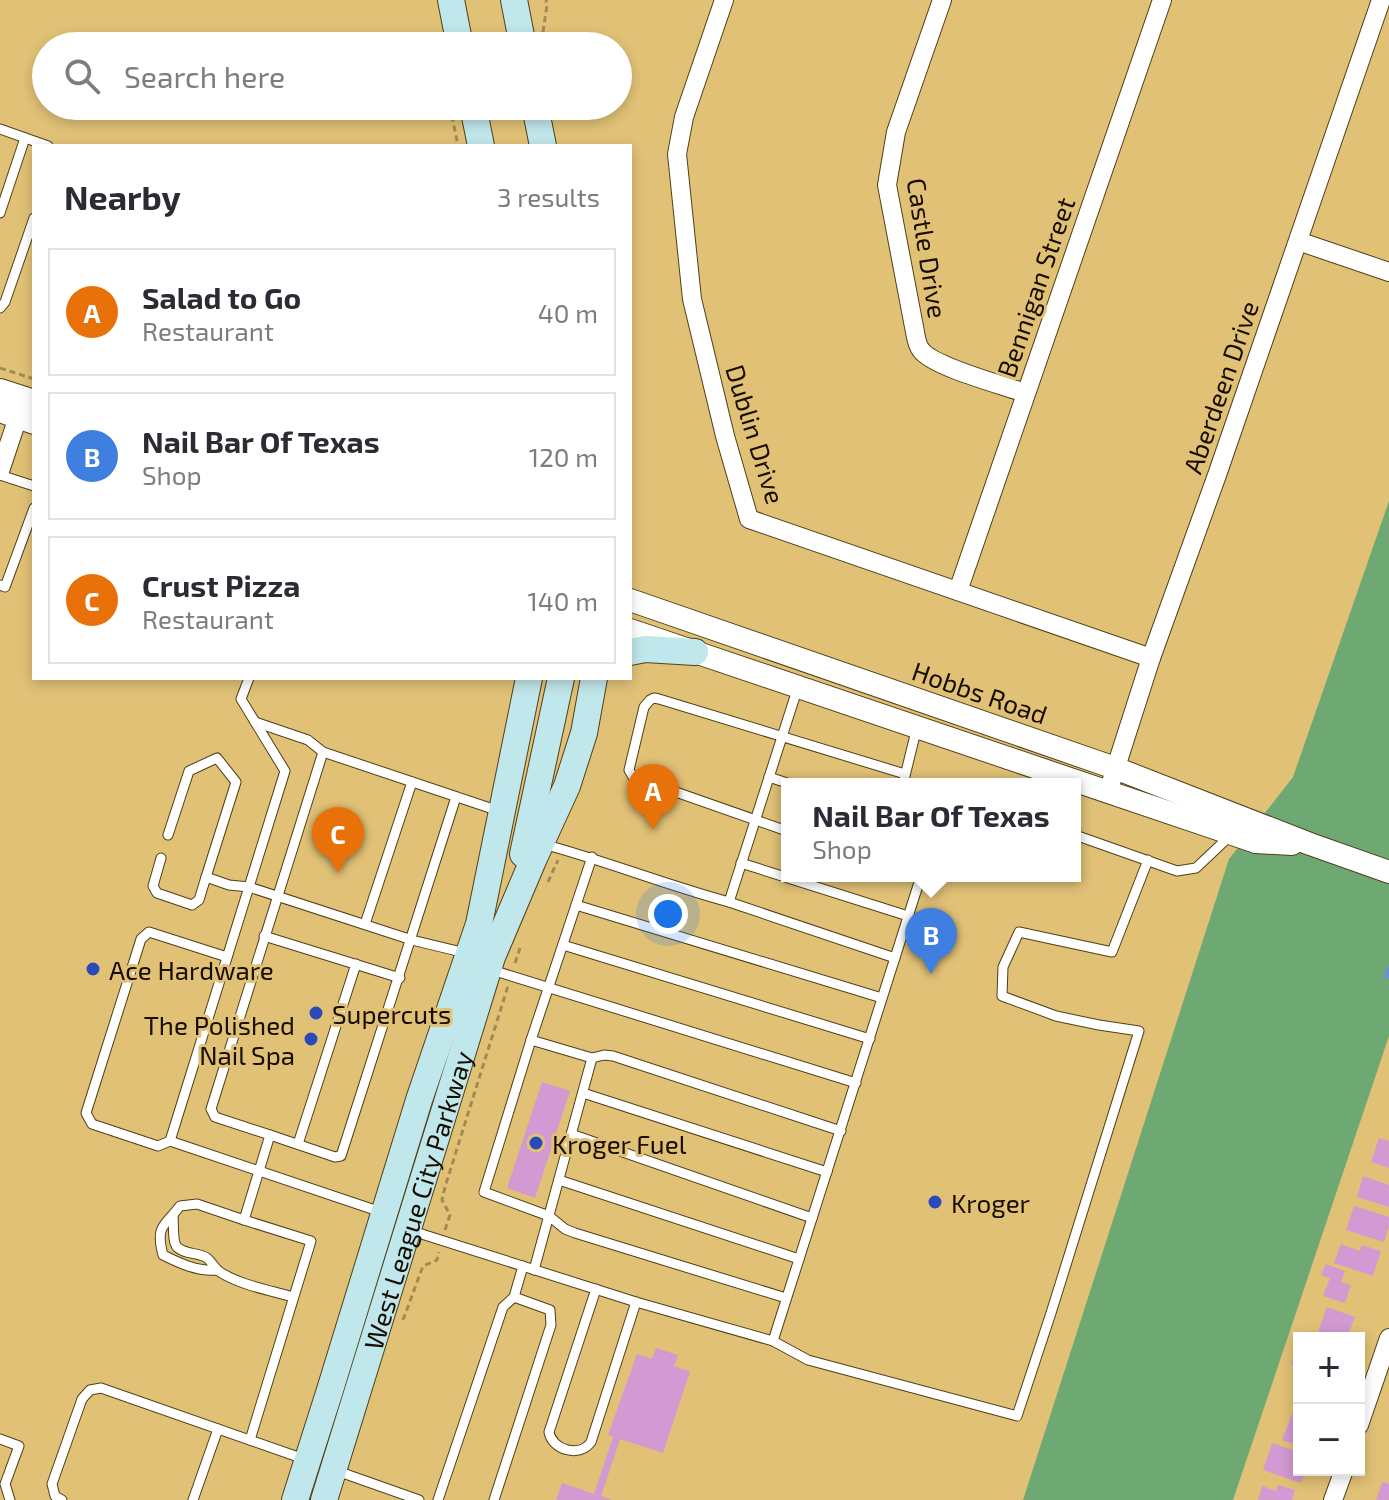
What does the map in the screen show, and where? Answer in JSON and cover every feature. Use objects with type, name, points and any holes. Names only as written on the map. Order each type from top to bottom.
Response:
[{"type":"main road","points":[[451,0],[457,32]]},
{"type":"main road","points":[[514,0],[528,32]]},
{"type":"main road","points":[[476,120],[481,144]]},
{"type":"main road","points":[[538,120],[543,144]]},
{"type":"main road","points":[[632,652],[645,649],[695,652]]},
{"type":"main road","name":"West League City Parkway","points":[[324,1500],[490,964],[479,924],[529,680]]},
{"type":"main road","points":[[490,964],[524,849],[561,680]]},
{"type":"main road","name":"West League City Parkway","points":[[295,1500],[419,1100],[552,846],[596,684]]},
{"type":"main road","points":[[384,1213],[409,1230]]},
{"type":"main road","points":[[307,1460],[334,1470]]},
{"type":"street","name":"Dublin Drive","points":[[724,0],[684,117],[677,154],[692,299],[725,436],[749,519],[1151,658]]},
{"type":"street","name":"Castle Drive","points":[[942,0],[896,132],[887,185],[915,332],[919,348],[928,357],[1025,393]]},
{"type":"street","name":"Bennigan Street","points":[[958,591],[1162,0]]},
{"type":"street","name":"Aberdeen Drive","points":[[1108,792],[1151,658],[1381,0]]},
{"type":"street","points":[[1298,241],[1389,272]]},
{"type":"street","points":[[0,390],[24,405],[0,473]]},
{"type":"street","name":"Hobbs Road","points":[[632,601],[1115,768],[1388,872]]},
{"type":"street","name":"Hobbs Road","points":[[632,631],[1067,778]]},
{"type":"street","name":"Hobbs Road","points":[[1081,783],[1256,842],[1310,844]]},
{"type":"street","points":[[1365,1408],[1389,1338]]},
{"type":"street","points":[[1333,1500],[1342,1476]]},
{"type":"lane","points":[[0,129],[42,144]]},
{"type":"lane","points":[[0,213],[25,138]]},
{"type":"lane","points":[[0,308],[5,302],[32,224]]},
{"type":"lane","points":[[0,473],[32,485]]},
{"type":"lane","points":[[0,585],[5,587],[32,513]]},
{"type":"lane","points":[[170,1141],[285,771],[241,699],[248,680]]},
{"type":"lane","points":[[729,902],[798,687]]},
{"type":"lane","points":[[781,829],[633,777],[629,770],[644,707],[650,700],[659,699],[782,736],[903,778]]},
{"type":"lane","points":[[255,722],[308,740],[323,752],[502,812]]},
{"type":"lane","points":[[906,778],[917,727]]},
{"type":"lane","points":[[323,752],[211,1109],[215,1117],[335,1157],[341,1156],[456,797]]},
{"type":"lane","points":[[161,858],[153,886],[157,893],[192,905],[199,900],[236,782],[217,758],[189,771],[168,835]]},
{"type":"lane","points":[[769,777],[781,781]]},
{"type":"lane","points":[[365,924],[412,782]]},
{"type":"lane","points":[[1081,837],[1177,871],[1196,868],[1232,834]]},
{"type":"lane","points":[[552,846],[895,958]]},
{"type":"lane","points":[[592,857],[484,1192],[549,1216],[575,1233],[786,1298]]},
{"type":"lane","points":[[409,1230],[636,1302],[773,1341],[808,1360],[1017,1416],[1139,1031],[1056,1016],[1002,996],[1003,967],[1019,932],[1112,952],[1148,860]]},
{"type":"lane","points":[[741,863],[781,876]]},
{"type":"lane","points":[[206,877],[277,895],[490,964],[549,987],[856,1083]]},
{"type":"lane","points":[[801,882],[908,916]]},
{"type":"lane","points":[[773,1341],[919,882]]},
{"type":"lane","points":[[576,905],[882,998]]},
{"type":"lane","points":[[227,957],[149,932],[141,939],[86,1113],[92,1124],[158,1146],[170,1141],[384,1213]]},
{"type":"lane","points":[[264,936],[400,978]]},
{"type":"lane","points":[[563,945],[870,1039]]},
{"type":"lane","points":[[298,1144],[356,964]]},
{"type":"lane","points":[[531,1040],[592,1058],[613,1056],[841,1131]]},
{"type":"lane","points":[[534,1270],[592,1058]]},
{"type":"lane","points":[[583,1093],[827,1172]]},
{"type":"lane","points":[[571,1134],[812,1218]]},
{"type":"lane","points":[[244,1220],[270,1135]]},
{"type":"lane","points":[[559,1180],[799,1259]]},
{"type":"lane","points":[[217,1270],[207,1271],[178,1263],[163,1255],[159,1235],[165,1222],[180,1206],[197,1204],[311,1241],[250,1440]]},
{"type":"lane","points":[[173,1216],[173,1239],[187,1253],[201,1255],[217,1270],[235,1280],[293,1297]]},
{"type":"lane","points":[[438,1500],[503,1307],[514,1297],[523,1266]]},
{"type":"lane","points":[[596,1289],[549,1432],[552,1443],[575,1451],[581,1451],[591,1442],[636,1302]]},
{"type":"lane","points":[[494,1500],[551,1325],[550,1310],[514,1297]]},
{"type":"lane","points":[[62,1500],[55,1496],[52,1484],[82,1399],[90,1390],[101,1388],[307,1460]]},
{"type":"lane","points":[[193,1500],[218,1429]]},
{"type":"lane","points":[[0,1439],[19,1446],[5,1484],[10,1500]]},
{"type":"lane","points":[[334,1470],[419,1500]]},
{"type":"path","points":[[540,32],[544,27],[546,0]]},
{"type":"path","points":[[453,120],[458,144]]},
{"type":"path","points":[[0,368],[24,405]]},
{"type":"path","points":[[544,890],[552,846]]},
{"type":"path","points":[[403,1321],[423,1266],[437,1260],[450,1215],[442,1200],[490,964],[523,939]]},
{"type":"green space","points":[[1389,501],[1389,1036],[1233,1500],[1023,1500],[1229,859],[1293,777]]},
{"type":"building","points":[[542,1082],[570,1091],[535,1198],[507,1188]]},
{"type":"building","points":[[1379,1138],[1389,1141],[1389,1168],[1371,1162]]},
{"type":"building","points":[[1363,1176],[1389,1185],[1389,1207],[1357,1197]]},
{"type":"building","points":[[1354,1206],[1389,1217],[1384,1242],[1346,1230]]},
{"type":"building","points":[[1341,1244],[1360,1251],[1362,1245],[1381,1251],[1373,1276],[1334,1263]]},
{"type":"building","points":[[1326,1264],[1345,1271],[1341,1282],[1351,1285],[1345,1303],[1323,1296],[1330,1278],[1321,1275]]},
{"type":"building","points":[[1327,1307],[1355,1317],[1349,1332],[1318,1332]]},
{"type":"building","points":[[656,1348],[678,1355],[674,1366],[690,1372],[663,1453],[620,1439],[601,1496],[612,1500],[556,1500],[562,1483],[594,1494],[613,1437],[608,1435],[637,1354],[652,1359]]},
{"type":"building","points":[[1292,1414],[1293,1444],[1282,1440]]},
{"type":"building","points":[[1272,1443],[1293,1450],[1293,1476],[1304,1476],[1301,1483],[1263,1470]]},
{"type":"building","points":[[1382,1482],[1389,1484],[1389,1500],[1376,1500]]},
{"type":"building","points":[[1278,1485],[1295,1490],[1292,1500],[1258,1500],[1262,1486],[1276,1491]]},
{"type":"waterway","points":[[1387,976],[1389,969]]},
{"type":"place","name":"Salad to Go","points":[[653,830]]},
{"type":"place","name":"Crust Pizza","points":[[338,873]]},
{"type":"place","name":"Ace Hardware","points":[[93,969]]},
{"type":"place","name":"Nail Bar Of Texas","points":[[931,974]]},
{"type":"place","name":"Supercuts","points":[[316,1013]]},
{"type":"place","name":"The Polished Nail Spa","points":[[311,1039]]},
{"type":"place","name":"Kroger Fuel","points":[[536,1143]]},
{"type":"place","name":"Kroger","points":[[935,1202]]}]
